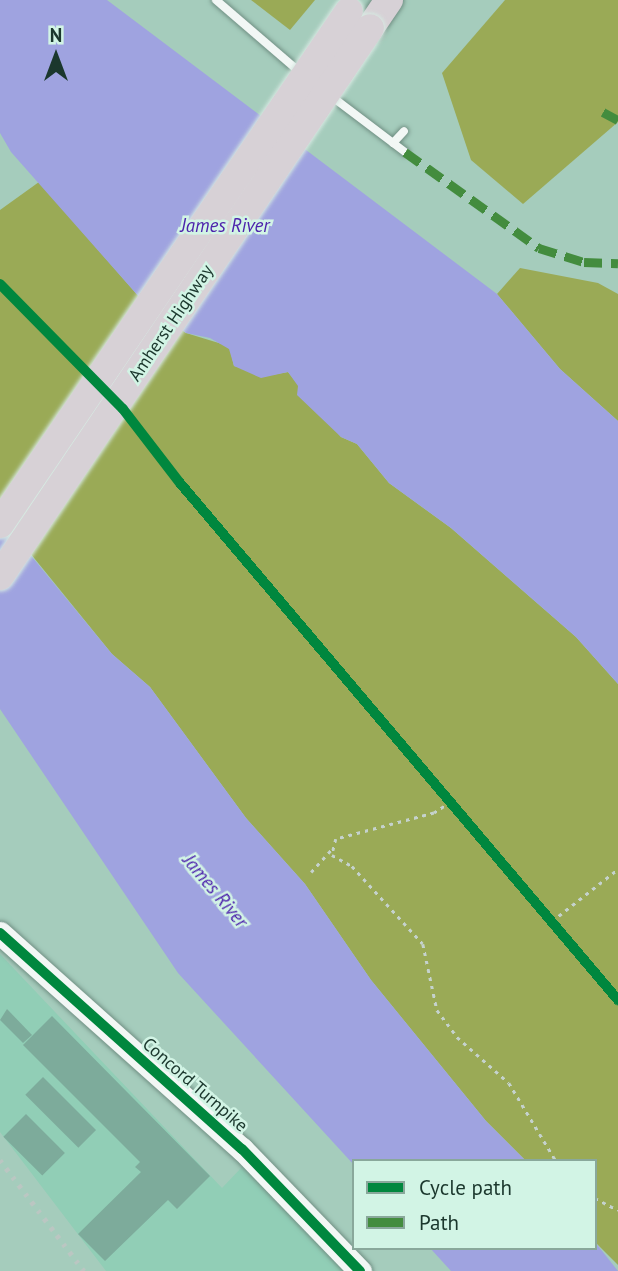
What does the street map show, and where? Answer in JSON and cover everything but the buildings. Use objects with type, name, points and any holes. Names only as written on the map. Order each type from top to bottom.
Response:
[{"type":"highway","name":"Amherst Highway","points":[[0,524],[359,13],[389,0]]},
{"type":"highway","name":"Amherst Highway","points":[[0,576],[359,13]]},
{"type":"street","name":"Concord Turnpike","points":[[0,933],[242,1149],[360,1271]]},
{"type":"lane","points":[[216,0],[283,60],[405,152]]},
{"type":"lane","points":[[393,143],[404,131]]},
{"type":"path","points":[[442,792],[459,812]]},
{"type":"path","points":[[451,802],[435,813],[336,839],[332,855],[352,866],[423,944],[437,1010],[457,1037],[509,1083],[555,1159]]},
{"type":"path","points":[[311,872],[334,847]]},
{"type":"path","points":[[552,921],[618,869]]},
{"type":"path","points":[[543,911],[560,931]]},
{"type":"path","points":[[597,1199],[618,1210]]},
{"type":"shaded area","points":[[0,954],[222,1188],[243,1166],[344,1271],[106,1271],[0,1132]]},
{"type":"green space","points":[[251,0],[315,0],[290,30]]},
{"type":"green space","points":[[505,0],[618,0],[618,122],[523,204],[471,160],[442,73]]},
{"type":"green space","points":[[39,182],[140,298],[0,505],[0,210]]},
{"type":"green space","points":[[520,268],[598,283],[618,294],[618,421],[560,369],[497,294]]},
{"type":"green space","points":[[176,326],[186,333],[230,349],[234,366],[271,375],[288,372],[341,437],[357,444],[389,483],[451,528],[576,637],[618,684],[618,1265],[597,1244],[597,1159],[524,1159],[486,1121],[371,980],[305,884],[246,818],[150,687],[112,654],[26,548]]},
{"type":"water","name":"James River","points":[[0,0],[107,0],[497,294],[560,369],[618,421],[618,684],[576,637],[451,528],[389,483],[357,444],[341,437],[297,395],[298,386],[288,372],[261,378],[234,366],[229,349],[210,338],[186,333],[140,298],[11,152],[0,133]]},
{"type":"water","name":"James River","points":[[0,518],[112,654],[150,687],[246,818],[305,884],[371,980],[486,1121],[524,1159],[352,1159],[352,1163],[178,973],[0,709]]},
{"type":"water","points":[[597,1245],[618,1271],[451,1271],[432,1250],[597,1250]]},
{"type":"railway","points":[[0,1160],[84,1271]]},
{"type":"marked path","points":[[603,112],[618,120]]},
{"type":"marked path","points":[[405,152],[539,248],[584,262],[618,263]]},
{"type":"cycle path","points":[[0,284],[123,409],[180,483],[618,1000]]},
{"type":"cycle path","points":[[0,933],[242,1149],[360,1271]]}]
